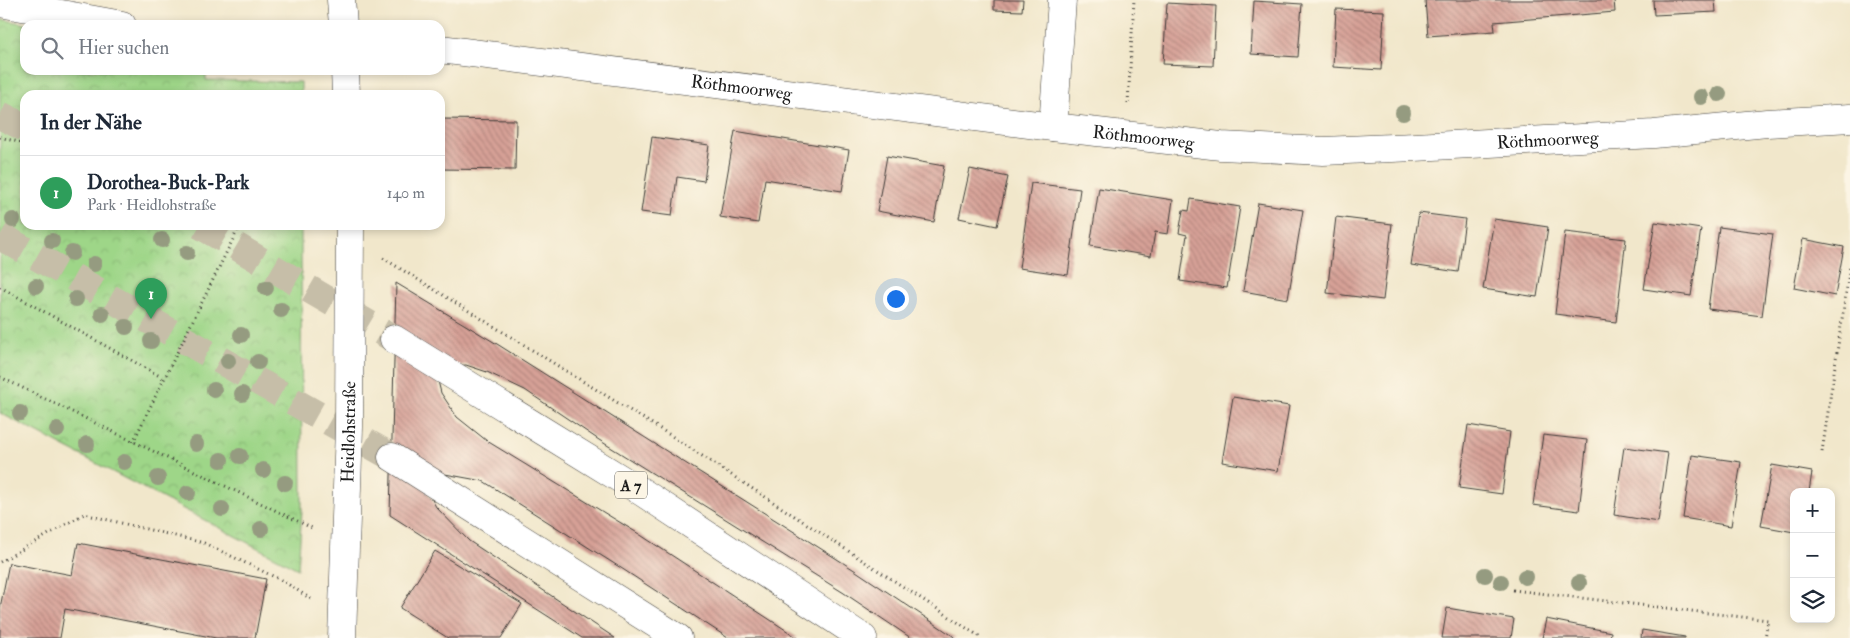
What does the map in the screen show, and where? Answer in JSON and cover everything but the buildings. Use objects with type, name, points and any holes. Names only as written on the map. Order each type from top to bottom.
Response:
[{"type":"main road","points":[[341,0],[343,20]]},
{"type":"main road","points":[[1053,127],[1062,0]]},
{"type":"main road","points":[[0,3],[94,20]]},
{"type":"main road","name":"Röthmoorweg","points":[[445,50],[1126,136],[1222,146],[1323,151],[1532,142],[1850,118]]},
{"type":"main road","points":[[345,75],[346,90]]},
{"type":"main road","name":"Heidlohstraße","points":[[342,629],[346,544],[350,234]]},
{"type":"main road","name":"A 7","points":[[394,339],[642,492],[863,638]]},
{"type":"main road","points":[[392,457],[678,638]]},
{"type":"path","points":[[1126,136],[1134,0]]},
{"type":"path","points":[[0,137],[20,143]]},
{"type":"path","points":[[133,442],[238,230]]},
{"type":"path","points":[[350,234],[389,261],[670,435],[982,638]]},
{"type":"path","points":[[1822,452],[1850,266]]},
{"type":"path","points":[[0,287],[165,379]]},
{"type":"path","points":[[0,377],[346,544]]},
{"type":"path","points":[[0,562],[84,514],[204,543],[283,581],[342,629]]},
{"type":"path","points":[[1513,590],[1768,620],[1765,638]]},
{"type":"green space","points":[[0,19],[20,23],[20,75],[206,75],[206,80],[301,82],[301,90],[20,90],[20,230],[301,230],[302,510],[298,569],[0,413]]},
{"type":"tunnel","points":[[0,115],[20,125]]},
{"type":"tunnel","points":[[209,230],[394,339]]},
{"type":"tunnel","points":[[0,236],[392,457]]},
{"type":"place","name":"Dorothea-Buck-Park","points":[[151,319]]}]
